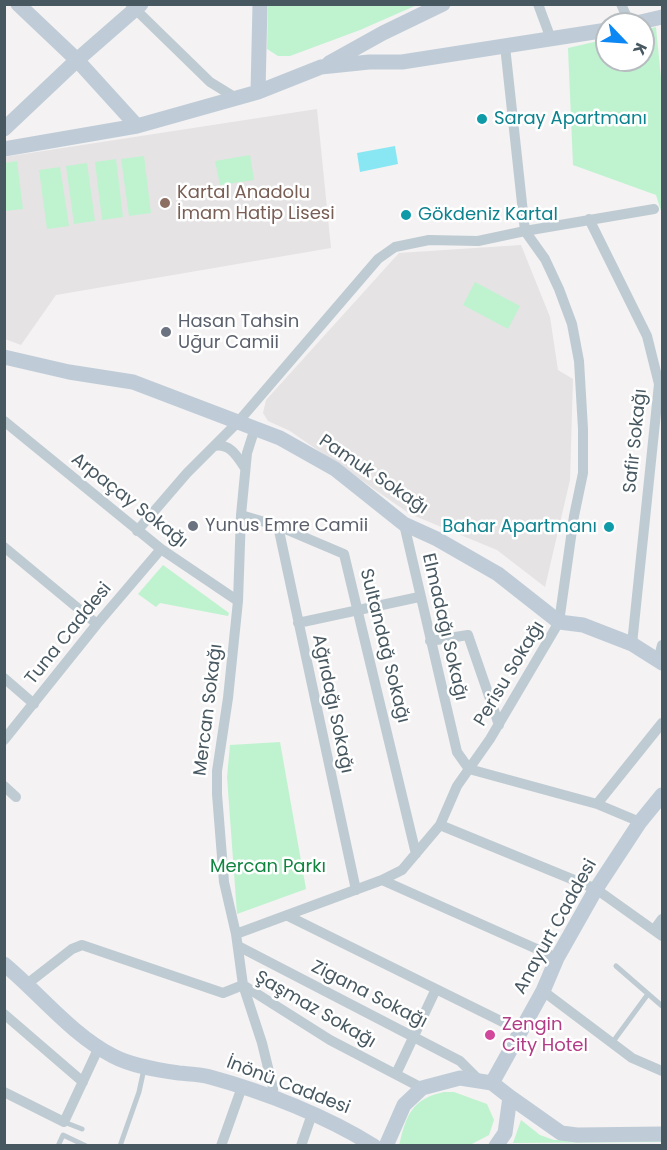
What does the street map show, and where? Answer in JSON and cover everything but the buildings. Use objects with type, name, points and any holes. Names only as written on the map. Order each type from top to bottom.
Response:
[{"type":"street","points":[[18,4],[77,60],[136,126]]},
{"type":"street","points":[[258,92],[260,4]]},
{"type":"street","points":[[4,149],[136,126],[258,92],[321,67],[443,4]]},
{"type":"street","points":[[538,4],[551,39]]},
{"type":"street","points":[[4,129],[135,6],[210,82],[236,98]]},
{"type":"street","points":[[321,67],[369,62],[402,62],[595,32]]},
{"type":"street","points":[[369,62],[367,52],[370,45],[383,33]]},
{"type":"street","points":[[506,46],[525,231]]},
{"type":"street","points":[[137,531],[238,422],[378,259],[395,247],[429,240],[478,241],[589,219],[654,210]]},
{"type":"street","name":"Safir Sokağı","points":[[589,219],[647,336],[659,366],[661,385],[632,644]]},
{"type":"street","name":"Perisu Sokağı","points":[[236,934],[382,880],[402,870],[440,825],[457,786],[499,725],[559,622],[574,516],[583,473],[584,429],[579,360],[572,324],[559,289],[545,259],[525,231]]},
{"type":"street","name":"Pamuk Sokağı","points":[[4,357],[69,372],[133,382],[280,438],[334,469],[404,524],[437,539],[498,574],[559,622],[583,625],[661,656]]},
{"type":"street","name":"Arpaçay Sokağı","points":[[4,422],[137,531],[238,601]]},
{"type":"street","name":"Mercan Sokağı","points":[[255,428],[245,468],[238,601],[228,698],[217,771],[217,794],[224,882],[236,934],[243,985],[262,1042],[273,1088],[273,1098]]},
{"type":"street","points":[[214,446],[225,446],[231,450],[245,468]]},
{"type":"street","name":"Sultandağ Sokağı","points":[[241,515],[278,526],[344,554],[416,854]]},
{"type":"street","name":"Elmadağı Sokağı","points":[[404,524],[419,597],[457,752],[469,769]]},
{"type":"street","name":"Ağrıdağı Sokağı","points":[[278,526],[356,890]]},
{"type":"street","points":[[4,547],[97,624]]},
{"type":"street","name":"Tuna Caddesi","points":[[4,740],[97,624],[161,549]]},
{"type":"street","points":[[298,623],[419,597]]},
{"type":"street","points":[[430,641],[468,636],[499,725]]},
{"type":"street","points":[[4,678],[34,704]]},
{"type":"street","points":[[597,804],[663,723]]},
{"type":"street","points":[[469,769],[597,804],[640,822]]},
{"type":"street","points":[[4,786],[16,797]]},
{"type":"street","name":"Anayurt Caddesi","points":[[486,1082],[521,1031],[543,992],[557,958],[596,889],[640,822],[663,795]]},
{"type":"street","points":[[440,825],[596,889],[658,933],[663,919]]},
{"type":"street","points":[[382,880],[557,958]]},
{"type":"street","points":[[288,916],[521,1031]]},
{"type":"street","name":"Şaşmaz Sokağı","points":[[27,984],[72,949],[82,945],[223,993],[243,985],[330,1040],[422,1088]]},
{"type":"street","name":"Zigana Sokağı","points":[[238,945],[460,1061],[486,1082]]},
{"type":"street","name":"İnönü Caddesi","points":[[4,964],[64,1019],[113,1056],[144,1067],[208,1076],[242,1087],[312,1114],[355,1134],[374,1146]]},
{"type":"street","points":[[396,1074],[436,990]]},
{"type":"street","points":[[543,992],[632,1058],[663,1071]]},
{"type":"street","points":[[4,1014],[83,1082]]},
{"type":"street","points":[[4,1092],[64,1122],[99,1047]]},
{"type":"street","points":[[386,1146],[404,1105],[422,1088],[460,1078],[486,1082],[561,1133],[577,1135],[663,1134]]},
{"type":"street","points":[[221,1146],[242,1087]]},
{"type":"street","points":[[496,1146],[505,1133],[510,1097]]},
{"type":"street","points":[[301,1146],[312,1114]]},
{"type":"lane","points":[[616,966],[663,1006]]},
{"type":"lane","points":[[612,1043],[648,994]]},
{"type":"lane","points":[[120,1146],[144,1067]]},
{"type":"lane","points":[[64,1122],[82,1129]]},
{"type":"lane","points":[[58,1146],[63,1135],[86,1146]]},
{"type":"shaded area","name":"Kartal Anadolu İmam Hatip Lisesi","points":[[317,109],[331,248],[56,295],[21,345],[5,339],[4,157]]},
{"type":"shaded area","points":[[521,245],[550,317],[558,370],[573,379],[570,480],[545,587],[497,550],[410,514],[290,431],[268,421],[263,413],[266,400],[399,253]]},
{"type":"green space","points":[[268,4],[417,5],[360,30],[290,56],[278,56],[267,49]]},
{"type":"green space","points":[[655,27],[662,88],[662,214],[656,195],[573,165],[568,48],[595,42],[595,72],[655,72]]},
{"type":"green space","points":[[250,155],[254,180],[220,185],[215,161]]},
{"type":"green space","points":[[144,156],[151,213],[129,216],[121,159]]},
{"type":"green space","points":[[116,159],[123,217],[102,220],[95,162]]},
{"type":"green space","points":[[17,161],[23,209],[5,211],[5,163]]},
{"type":"green space","points":[[87,163],[95,221],[74,224],[66,166]]},
{"type":"green space","points":[[60,167],[69,226],[47,229],[39,170]]},
{"type":"green space","points":[[475,282],[520,306],[508,329],[463,305]]},
{"type":"green space","points":[[163,565],[229,613],[228,616],[160,603],[156,607],[138,594]]},
{"type":"green space","name":"Mercan Parkı","points":[[280,742],[306,889],[237,914],[227,777],[230,745]]},
{"type":"green space","points":[[444,1092],[454,1092],[487,1104],[494,1120],[489,1135],[470,1145],[399,1146],[404,1126],[417,1104]]},
{"type":"green space","points":[[521,1120],[540,1135],[554,1140],[662,1140],[662,1142],[513,1143]]},
{"type":"water","points":[[395,146],[398,164],[360,172],[357,153]]},
{"type":"place","name":"Saray Apartmanı","points":[[482,119]]},
{"type":"place","name":"Kartal Anadolu İmam Hatip Lisesi","points":[[165,203]]},
{"type":"place","name":"Gökdeniz Kartal","points":[[406,215]]},
{"type":"place","name":"Hasan Tahsin Uğur Camii","points":[[166,332]]},
{"type":"place","name":"Yunus Emre Camii","points":[[193,526]]},
{"type":"place","name":"Bahar Apartmanı","points":[[609,527]]},
{"type":"place","name":"Zengin City Hotel","points":[[490,1035]]}]
